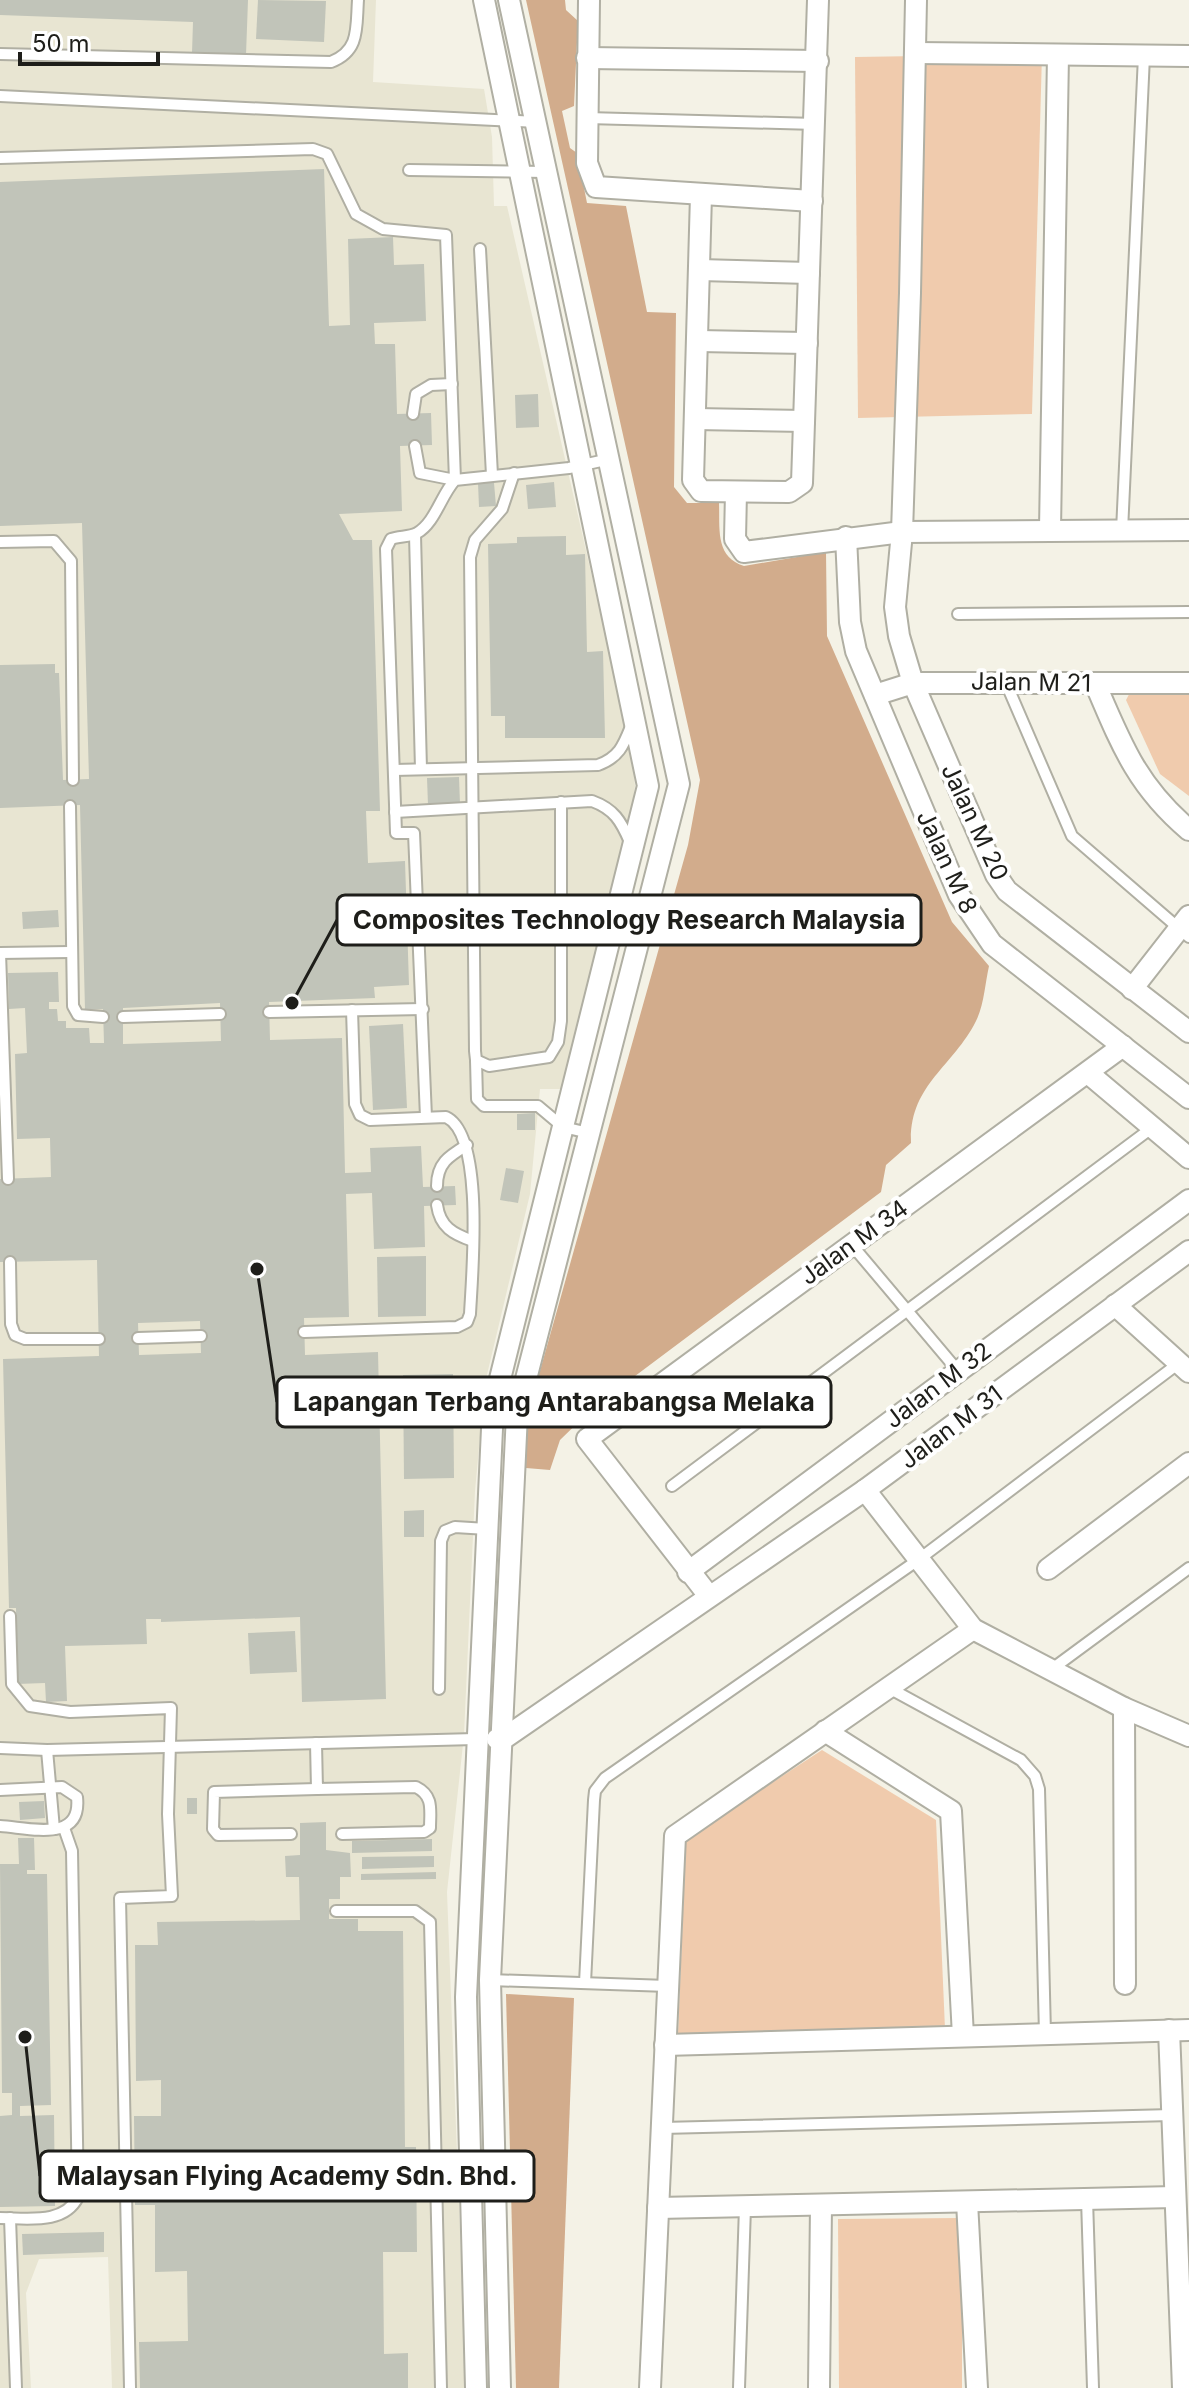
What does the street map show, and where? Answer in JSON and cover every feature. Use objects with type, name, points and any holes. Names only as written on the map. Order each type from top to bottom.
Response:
[{"type":"street","points":[[476,2388],[466,1997],[475,1739],[493,1407],[648,786],[484,0]]},
{"type":"street","points":[[500,2388],[490,1980],[517,1414],[679,784],[509,0]]},
{"type":"street","points":[[589,0],[587,163],[596,187],[812,201]]},
{"type":"street","points":[[701,195],[693,480],[701,491],[797,489],[802,483],[818,0]]},
{"type":"street","name":"Jalan M 20","points":[[916,0],[902,532],[895,607],[899,636],[913,683],[996,875],[1007,891],[1189,1032]]},
{"type":"street","points":[[916,53],[1189,56]]},
{"type":"street","points":[[1050,529],[1058,55]]},
{"type":"street","points":[[587,58],[818,61]]},
{"type":"street","points":[[700,270],[809,273]]},
{"type":"street","points":[[699,341],[807,343]]},
{"type":"street","points":[[696,419],[804,421]]},
{"type":"street","points":[[736,492],[735,539],[744,552],[902,532],[1189,530]]},
{"type":"street","name":"Jalan M 8","points":[[846,537],[850,622],[856,651],[959,895],[975,922],[992,944],[1189,1098]]},
{"type":"street","name":"Jalan M 21","points":[[875,695],[913,683],[1189,683]]},
{"type":"street","points":[[1095,683],[1138,777],[1163,808],[1189,830]]},
{"type":"street","points":[[1132,989],[1186,927]]},
{"type":"street","name":"Jalan M 34","points":[[688,1572],[587,1439],[1123,1046]]},
{"type":"street","points":[[1088,1073],[1189,1158]]},
{"type":"street","name":"Jalan M 32","points":[[688,1572],[1189,1200]]},
{"type":"street","name":"Jalan M 31","points":[[503,1739],[865,1490],[1115,1305],[1187,1257]]},
{"type":"street","points":[[1115,1305],[1184,1367]]},
{"type":"street","points":[[1048,1569],[1189,1463]]},
{"type":"street","points":[[865,1490],[973,1629],[1124,1708],[1189,1736]]},
{"type":"street","points":[[688,1572],[709,1596]]},
{"type":"street","points":[[650,2388],[675,1836],[973,1629]]},
{"type":"street","points":[[1124,1708],[1125,1984]]},
{"type":"street","points":[[825,1731],[951,1811],[963,2036]]},
{"type":"street","points":[[475,1739],[503,1739]]},
{"type":"street","points":[[665,2045],[1179,2030],[1172,2115],[1183,2388]]},
{"type":"street","points":[[658,2208],[1175,2197]]},
{"type":"street","points":[[967,2202],[977,2388]]},
{"type":"street","points":[[819,2388],[821,2205]]},
{"type":"lane","points":[[0,54],[331,62],[346,56],[355,42],[358,0]]},
{"type":"lane","points":[[1122,531],[1144,56]]},
{"type":"lane","points":[[0,96],[537,122]]},
{"type":"lane","points":[[587,118],[816,124]]},
{"type":"lane","points":[[0,158],[313,149],[327,154],[356,214],[383,229],[438,231],[446,235],[455,480],[444,491],[428,524],[415,535],[391,539],[386,549],[396,833],[414,833],[426,1117]]},
{"type":"lane","points":[[409,170],[548,172]]},
{"type":"lane","points":[[480,249],[492,475]]},
{"type":"lane","points":[[413,414],[416,394],[431,385],[452,384]]},
{"type":"lane","points":[[415,446],[420,473],[455,480],[610,459]]},
{"type":"lane","points":[[514,473],[502,509],[475,540],[470,557],[477,1099],[484,1106],[538,1106],[563,1127],[589,1133]]},
{"type":"lane","points":[[415,535],[421,769]]},
{"type":"lane","points":[[0,542],[54,541],[71,561],[73,780]]},
{"type":"lane","points":[[958,614],[1189,612]]},
{"type":"lane","points":[[1005,681],[1072,836],[1186,927]]},
{"type":"lane","points":[[394,770],[598,765],[612,760],[622,749],[634,718]]},
{"type":"lane","points":[[395,812],[592,801],[608,807],[620,820],[633,847]]},
{"type":"lane","points":[[476,1060],[489,1066],[549,1057],[558,1042],[561,1021],[561,802]]},
{"type":"lane","points":[[70,806],[73,1006],[78,1015],[103,1017]]},
{"type":"lane","points":[[8,1179],[0,953],[70,952]]},
{"type":"lane","points":[[269,1012],[423,1009]]},
{"type":"lane","points":[[304,1332],[436,1329],[467,1322],[473,1241],[467,1145],[455,1121],[426,1117],[370,1120],[360,1115],[355,1104],[352,1010]]},
{"type":"lane","points":[[123,1017],[220,1014]]},
{"type":"lane","points":[[672,1486],[1153,1127]]},
{"type":"lane","points":[[437,1186],[437,1172],[446,1158],[467,1145]]},
{"type":"lane","points":[[437,1205],[442,1224],[456,1236],[473,1241]]},
{"type":"lane","points":[[851,1243],[958,1371]]},
{"type":"lane","points":[[10,1262],[11,1324],[15,1335],[25,1339],[99,1339]]},
{"type":"lane","points":[[138,1338],[201,1336]]},
{"type":"lane","points":[[585,1983],[594,1800],[599,1784],[918,1560],[1184,1367]]},
{"type":"lane","points":[[439,1689],[441,1541],[445,1531],[455,1527],[487,1529]]},
{"type":"lane","points":[[1051,1671],[1189,1568]]},
{"type":"lane","points":[[10,1616],[12,1684],[30,1706],[70,1712],[171,1708],[168,1748],[172,1896],[120,1898],[130,2388]]},
{"type":"lane","points":[[888,1687],[1021,1760],[1035,1776],[1039,1789],[1045,2034]]},
{"type":"lane","points":[[0,1748],[168,1748],[475,1739]]},
{"type":"lane","points":[[316,1743],[317,1789]]},
{"type":"lane","points":[[16,2388],[5,2218],[58,2217],[71,2211],[78,2197],[72,1851],[59,1829],[50,1787],[47,1750]]},
{"type":"lane","points":[[0,1790],[62,1787],[77,1797],[79,1813],[74,1822],[59,1829],[0,1826]]},
{"type":"lane","points":[[291,1834],[218,1835],[213,1829],[214,1792],[416,1787],[425,1791],[431,1801],[430,1828],[424,1832],[342,1834]]},
{"type":"lane","points":[[336,1911],[415,1911],[430,1922],[441,2388]]},
{"type":"lane","points":[[490,1980],[668,1986]]},
{"type":"lane","points":[[662,2128],[1172,2115]]},
{"type":"lane","points":[[1087,2199],[1093,2388]]},
{"type":"lane","points":[[739,2388],[745,2207]]},
{"type":"shaded area","points":[[0,0],[376,0],[373,82],[484,89],[492,137],[494,206],[507,206],[632,751],[635,786],[628,841],[564,1089],[540,1089],[530,1194],[485,1383],[475,1491],[464,1735],[447,1892],[466,2388],[112,2388],[108,2257],[39,2259],[26,2293],[31,2388],[0,2388]]},
{"type":"shaded area","points":[[526,0],[565,0],[566,10],[578,21],[574,106],[562,111],[570,148],[577,153],[587,203],[626,206],[647,312],[676,313],[674,487],[687,503],[719,503],[724,549],[735,562],[744,566],[826,552],[827,636],[952,922],[989,966],[976,1021],[925,1091],[912,1123],[911,1143],[886,1165],[881,1192],[595,1406],[560,1440],[550,1470],[526,1468],[527,1417],[688,845],[700,780]]},
{"type":"shaded area","points":[[1042,54],[1032,414],[858,418],[855,57]]},
{"type":"shaded area","points":[[1133,687],[1189,687],[1189,796],[1160,774],[1126,700]]},
{"type":"shaded area","points":[[822,1750],[936,1820],[945,2029],[678,2034],[686,1839]]},
{"type":"shaded area","points":[[506,1994],[574,1998],[559,2388],[516,2388]]},
{"type":"shaded area","points":[[962,2218],[962,2388],[839,2388],[838,2219]]},
{"type":"building","points":[[0,0],[248,0],[246,55],[192,53],[193,22],[0,15]]},
{"type":"building","points":[[258,0],[326,1],[324,42],[256,39]]},
{"type":"building","points":[[324,169],[329,326],[350,325],[348,239],[393,237],[394,265],[424,264],[426,321],[374,323],[375,344],[395,344],[397,414],[431,413],[432,445],[400,446],[402,511],[339,514],[353,540],[372,540],[380,811],[366,811],[368,863],[405,861],[409,985],[374,987],[375,998],[269,1002],[270,1040],[342,1038],[345,1173],[371,1172],[370,1148],[421,1146],[423,1187],[455,1186],[456,1205],[424,1206],[425,1247],[374,1249],[372,1193],[346,1194],[349,1317],[304,1318],[305,1355],[378,1352],[386,1699],[302,1702],[300,1617],[161,1622],[161,1619],[146,1619],[147,1644],[65,1646],[67,1701],[46,1702],[45,1683],[17,1684],[16,1608],[9,1608],[3,1359],[99,1356],[97,1260],[0,1262],[0,1179],[51,1177],[50,1138],[17,1139],[15,1054],[27,1053],[25,1008],[9,1009],[8,973],[58,972],[59,1002],[49,1002],[49,1009],[57,1009],[58,1021],[66,1021],[66,1028],[89,1028],[90,1043],[104,1043],[103,1009],[85,1010],[80,805],[0,808],[0,665],[55,664],[55,673],[59,673],[63,780],[89,779],[82,523],[0,526],[0,182]],"holes":[[[220,1003],[221,1041],[123,1044],[123,1008]],[[200,1321],[201,1353],[139,1355],[138,1323]]]},
{"type":"building","points":[[538,394],[539,427],[516,428],[515,395]]},
{"type":"building","points":[[554,482],[556,507],[528,509],[526,485]]},
{"type":"building","points":[[478,483],[494,483],[496,506],[479,507]]},
{"type":"building","points":[[566,536],[566,555],[585,554],[587,652],[603,651],[605,738],[505,738],[505,716],[491,716],[488,544],[517,543],[517,537]]},
{"type":"building","points":[[459,777],[460,804],[428,805],[427,778]]},
{"type":"building","points":[[58,910],[59,927],[23,929],[22,912]]},
{"type":"building","points":[[403,1024],[407,1108],[373,1110],[369,1026]]},
{"type":"building","points":[[535,1113],[535,1130],[517,1130],[517,1114]]},
{"type":"building","points":[[506,1168],[524,1171],[518,1203],[500,1200]]},
{"type":"building","points":[[426,1256],[426,1316],[378,1317],[377,1257]]},
{"type":"building","points":[[453,1374],[454,1478],[404,1479],[403,1375]]},
{"type":"building","points":[[424,1510],[424,1537],[404,1537],[404,1511]]},
{"type":"building","points":[[295,1631],[297,1672],[250,1674],[248,1633]]},
{"type":"building","points":[[187,1798],[197,1798],[197,1814],[187,1814]]},
{"type":"building","points":[[44,1801],[45,1818],[20,1820],[19,1802]]},
{"type":"building","points":[[326,1822],[326,1850],[350,1853],[351,1877],[340,1877],[340,1899],[329,1899],[329,1919],[358,1919],[358,1931],[403,1931],[405,2147],[416,2147],[417,2252],[383,2252],[384,2354],[408,2353],[408,2388],[140,2388],[139,2342],[188,2341],[187,2271],[155,2272],[155,2205],[135,2205],[134,2116],[161,2116],[161,2080],[136,2081],[135,1945],[158,1945],[157,1922],[300,1920],[299,1877],[286,1877],[285,1856],[300,1855],[300,1823]]},
{"type":"building","points":[[18,1838],[34,1838],[35,1870],[27,1870],[27,1874],[47,1874],[51,2105],[20,2106],[20,2116],[54,2115],[55,2206],[0,2207],[0,2116],[12,2115],[12,2093],[2,2093],[0,1864],[19,1864]]},
{"type":"building","points":[[432,1839],[432,1851],[352,1853],[352,1841]]},
{"type":"building","points":[[434,1856],[434,1867],[362,1869],[362,1857]]},
{"type":"building","points":[[436,1872],[436,1879],[361,1880],[361,1874]]},
{"type":"building","points":[[104,2232],[104,2252],[23,2255],[22,2234]]},
{"type":"place","name":"Composites Technology Research Malaysia","points":[[292,1003]]},
{"type":"place","name":"Lapangan Terbang Antarabangsa Melaka","points":[[257,1269]]},
{"type":"place","name":"Malaysan Flying Academy Sdn. Bhd.","points":[[25,2037]]}]
